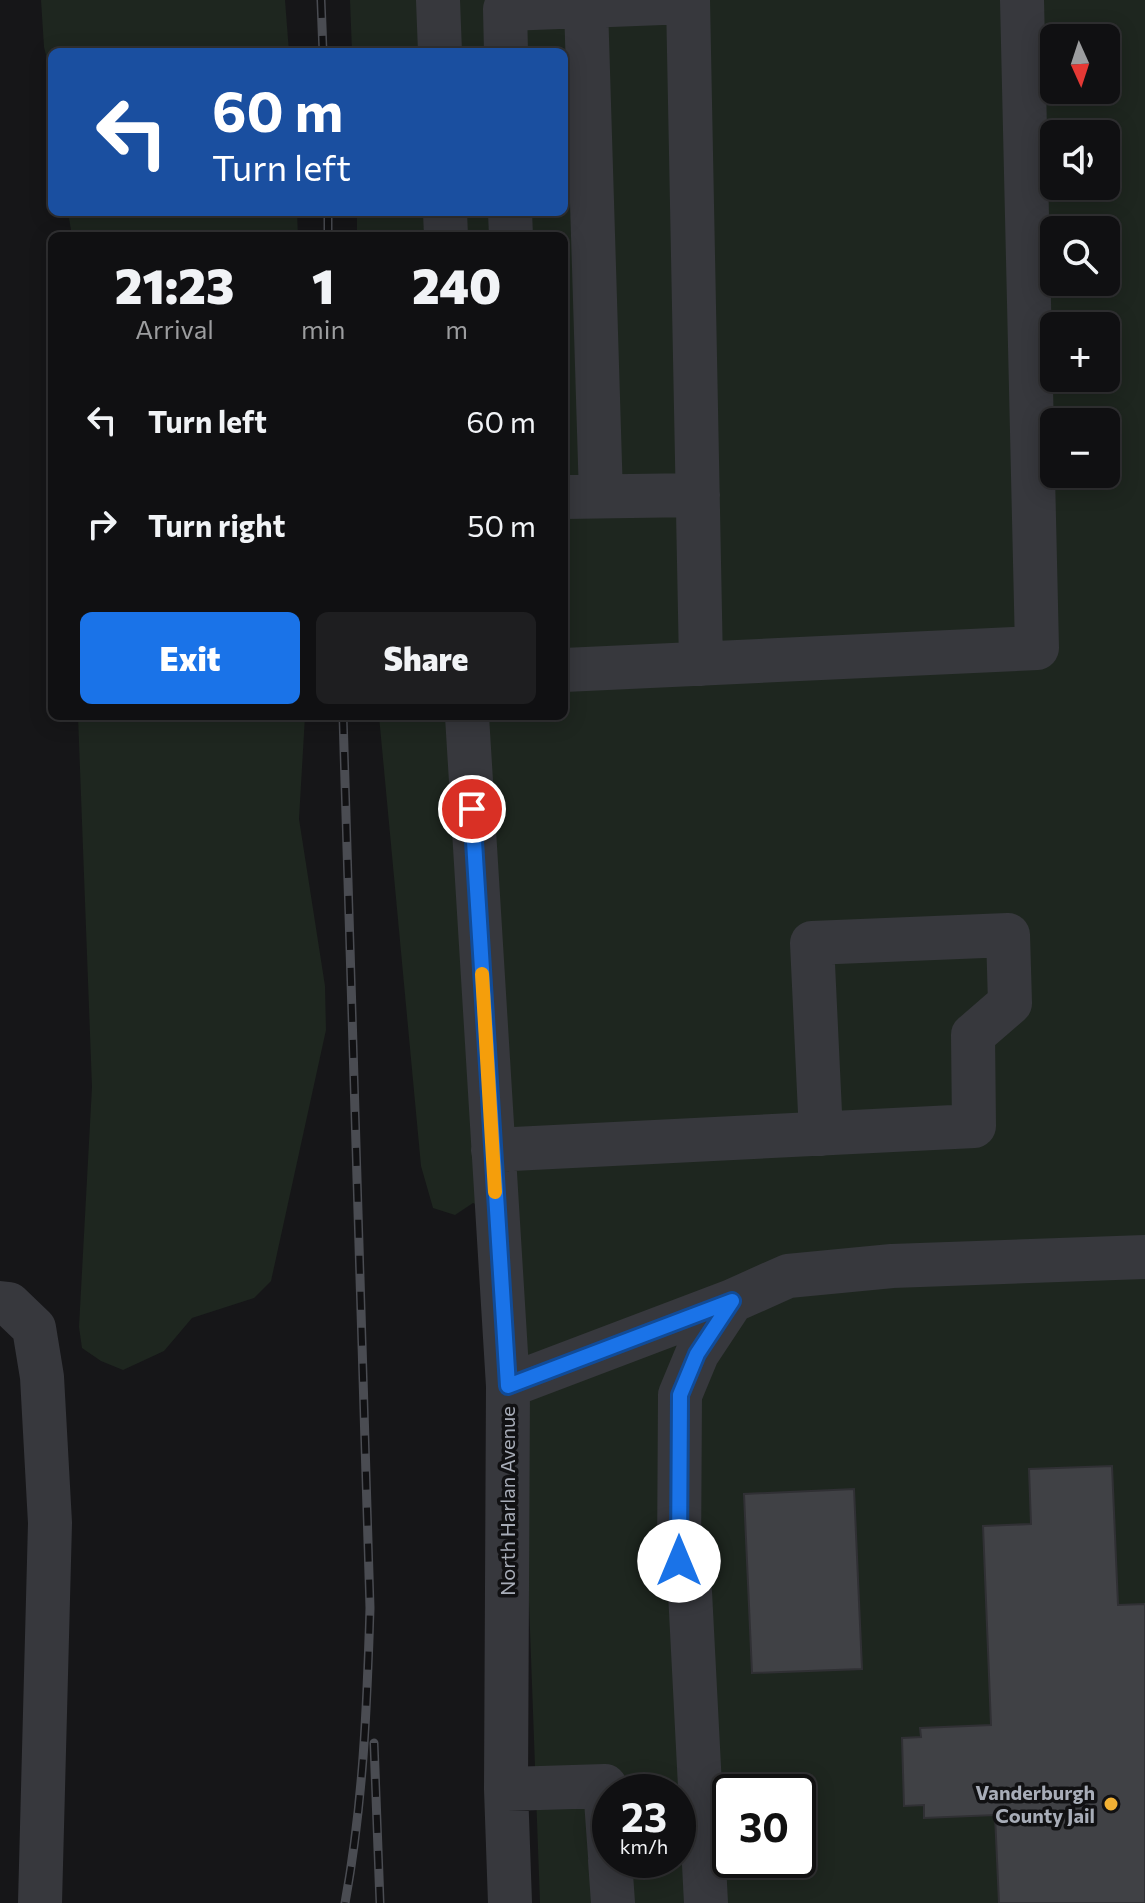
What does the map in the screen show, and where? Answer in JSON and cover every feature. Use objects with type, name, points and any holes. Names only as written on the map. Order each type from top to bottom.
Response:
[{"type":"street","points":[[438,0],[440,48]]},
{"type":"street","points":[[568,670],[1037,648],[1022,0]]},
{"type":"street","points":[[506,48],[505,9],[688,1],[701,664]]},
{"type":"street","points":[[586,6],[583,496],[698,495]]},
{"type":"street","name":"North Harlan Avenue","points":[[467,720],[508,1386],[506,1789],[510,1903]]},
{"type":"street","points":[[493,1150],[821,1134],[974,1126],[973,1035],[1010,1003],[1008,935],[812,943],[821,1134]]},
{"type":"street","points":[[508,1386],[732,1301],[788,1276],[892,1266],[1145,1257]]},
{"type":"street","points":[[706,1903],[690,1592],[679,1561],[680,1395],[697,1354],[732,1301]]},
{"type":"street","points":[[0,1303],[9,1304],[34,1328],[42,1377],[50,1523],[40,1903]]},
{"type":"street","points":[[506,1789],[592,1786]]},
{"type":"street","points":[[611,1878],[613,1903]]},
{"type":"shaded area","points":[[41,0],[285,0],[289,48],[48,48],[48,62]]},
{"type":"shaded area","points":[[350,0],[1145,0],[1145,1903],[540,1903],[515,1220],[473,1203],[455,1215],[433,1208],[421,1166],[379,720],[568,720],[568,232],[357,232],[357,216],[568,216],[568,48],[352,48]]},
{"type":"shaded area","points":[[69,216],[297,216],[298,232],[71,232]]},
{"type":"shaded area","points":[[78,720],[305,720],[299,819],[325,986],[326,1030],[271,1281],[254,1298],[192,1318],[164,1351],[123,1370],[101,1361],[82,1348],[79,1327],[92,1087]]},
{"type":"building","points":[[1112,1466],[1118,1605],[1145,1604],[1145,1903],[999,1903],[995,1815],[924,1818],[924,1805],[904,1806],[902,1738],[921,1737],[920,1728],[991,1725],[983,1526],[1031,1524],[1029,1469]]},
{"type":"building","points":[[854,1489],[862,1669],[752,1673],[744,1494]]},
{"type":"railway","points":[[321,0],[323,48]]},
{"type":"railway","points":[[328,216],[328,232]]},
{"type":"railway","points":[[343,720],[370,1608],[360,1793],[345,1903]]},
{"type":"railway","points":[[374,1743],[380,1903]]},
{"type":"slow traffic","points":[[482,974],[495,1192]]},
{"type":"place","name":"Vanderburgh County Jail","points":[[1111,1804]]},
{"type":"route","points":[[472,809],[508,1386],[732,1301],[697,1354],[680,1395],[679,1561]]}]
